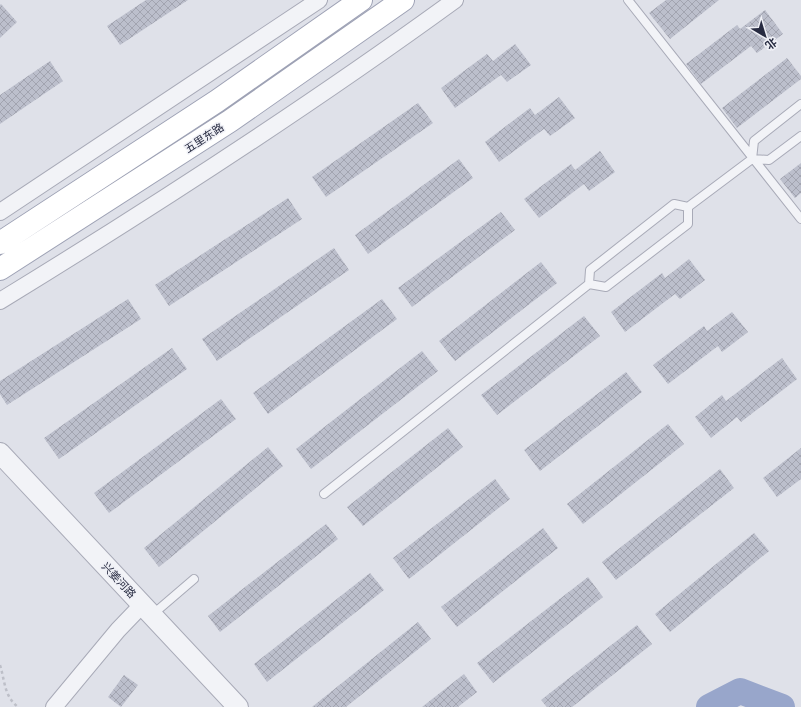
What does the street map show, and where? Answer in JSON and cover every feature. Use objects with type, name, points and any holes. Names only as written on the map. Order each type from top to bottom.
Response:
[{"type":"main road","points":[[0,243],[217,101],[362,0]]},
{"type":"main road","name":"五里东路","points":[[0,269],[230,121],[403,0]]},
{"type":"street","points":[[0,212],[319,0]]},
{"type":"street","points":[[0,301],[242,148],[455,0]]},
{"type":"street","name":"兴姜河路","points":[[0,453],[238,707]]},
{"type":"street","points":[[54,707],[121,627],[147,610]]},
{"type":"lane","points":[[628,0],[752,159],[801,219]]},
{"type":"lane","points":[[752,159],[754,141],[801,104]]},
{"type":"lane","points":[[324,494],[589,284],[590,270],[674,204],[688,207],[752,159],[769,160],[801,136]]},
{"type":"lane","points":[[589,284],[606,287],[619,278],[688,224],[688,207]]},
{"type":"lane","points":[[147,610],[194,579]]},
{"type":"path","points":[[0,665],[6,692],[11,702],[18,707]]},
{"type":"building","points":[[146,0],[188,0],[120,45],[107,26]]},
{"type":"building","points":[[666,0],[719,0],[670,39],[649,13]]},
{"type":"building","points":[[1,4],[17,22],[0,38],[0,5]]},
{"type":"building","points":[[765,10],[783,34],[757,53],[751,46],[701,84],[686,64],[737,25],[740,29]]},
{"type":"building","points":[[515,44],[531,65],[507,82],[501,75],[455,108],[441,88],[487,54],[493,61]]},
{"type":"building","points":[[787,58],[801,76],[801,79],[737,128],[722,108]]},
{"type":"building","points":[[50,61],[63,81],[0,124],[0,95]]},
{"type":"building","points":[[559,97],[575,118],[550,136],[544,129],[499,162],[485,142],[530,108],[535,115]]},
{"type":"building","points":[[418,103],[433,123],[326,197],[312,177]]},
{"type":"building","points":[[600,151],[615,172],[589,191],[584,184],[539,218],[524,199],[571,164],[575,170]]},
{"type":"building","points":[[459,159],[473,178],[368,254],[355,235]]},
{"type":"building","points":[[801,163],[801,193],[795,198],[780,179]]},
{"type":"building","points":[[288,198],[302,219],[169,306],[155,285]]},
{"type":"building","points":[[501,212],[515,230],[412,307],[398,288]]},
{"type":"building","points":[[334,248],[349,270],[217,361],[202,339]]},
{"type":"building","points":[[689,259],[705,280],[680,299],[675,294],[625,332],[611,312],[662,273],[665,278]]},
{"type":"building","points":[[541,262],[557,283],[455,361],[439,341]]},
{"type":"building","points":[[128,299],[141,319],[7,405],[0,394],[0,381]]},
{"type":"building","points":[[382,299],[397,319],[268,414],[253,393]]},
{"type":"building","points":[[732,312],[748,332],[722,352],[718,346],[668,384],[653,365],[704,326],[707,331]]},
{"type":"building","points":[[584,316],[600,336],[497,415],[481,395]]},
{"type":"building","points":[[172,348],[187,369],[59,459],[44,438]]},
{"type":"building","points":[[422,351],[438,371],[311,469],[296,449]]},
{"type":"building","points":[[782,358],[797,379],[741,422],[737,417],[711,438],[695,417],[722,395],[726,401]]},
{"type":"building","points":[[626,372],[642,392],[540,471],[524,450]]},
{"type":"building","points":[[221,399],[236,419],[109,513],[94,493]]},
{"type":"building","points":[[668,424],[684,444],[583,524],[567,504]]},
{"type":"building","points":[[448,428],[463,447],[363,526],[347,507]]},
{"type":"building","points":[[268,447],[283,466],[159,567],[144,548]]},
{"type":"building","points":[[801,448],[801,479],[777,497],[763,478]]},
{"type":"building","points":[[720,469],[734,488],[616,580],[602,562]]},
{"type":"building","points":[[495,479],[510,499],[409,579],[393,558]]},
{"type":"building","points":[[326,524],[338,539],[220,632],[208,616]]},
{"type":"building","points":[[543,528],[558,548],[457,627],[441,607]]},
{"type":"building","points":[[754,533],[769,551],[670,632],[655,614]]},
{"type":"building","points":[[370,573],[384,590],[267,682],[254,664]]},
{"type":"building","points":[[588,577],[603,597],[493,683],[477,663]]},
{"type":"building","points":[[418,622],[431,639],[346,707],[312,707]]},
{"type":"building","points":[[637,625],[652,644],[572,707],[547,707],[541,700]]},
{"type":"building","points":[[464,674],[477,692],[458,707],[422,707]]},
{"type":"building","points":[[124,675],[138,685],[121,707],[108,697]]},
{"type":"waterway","points":[[709,707],[740,691],[782,707]]}]
